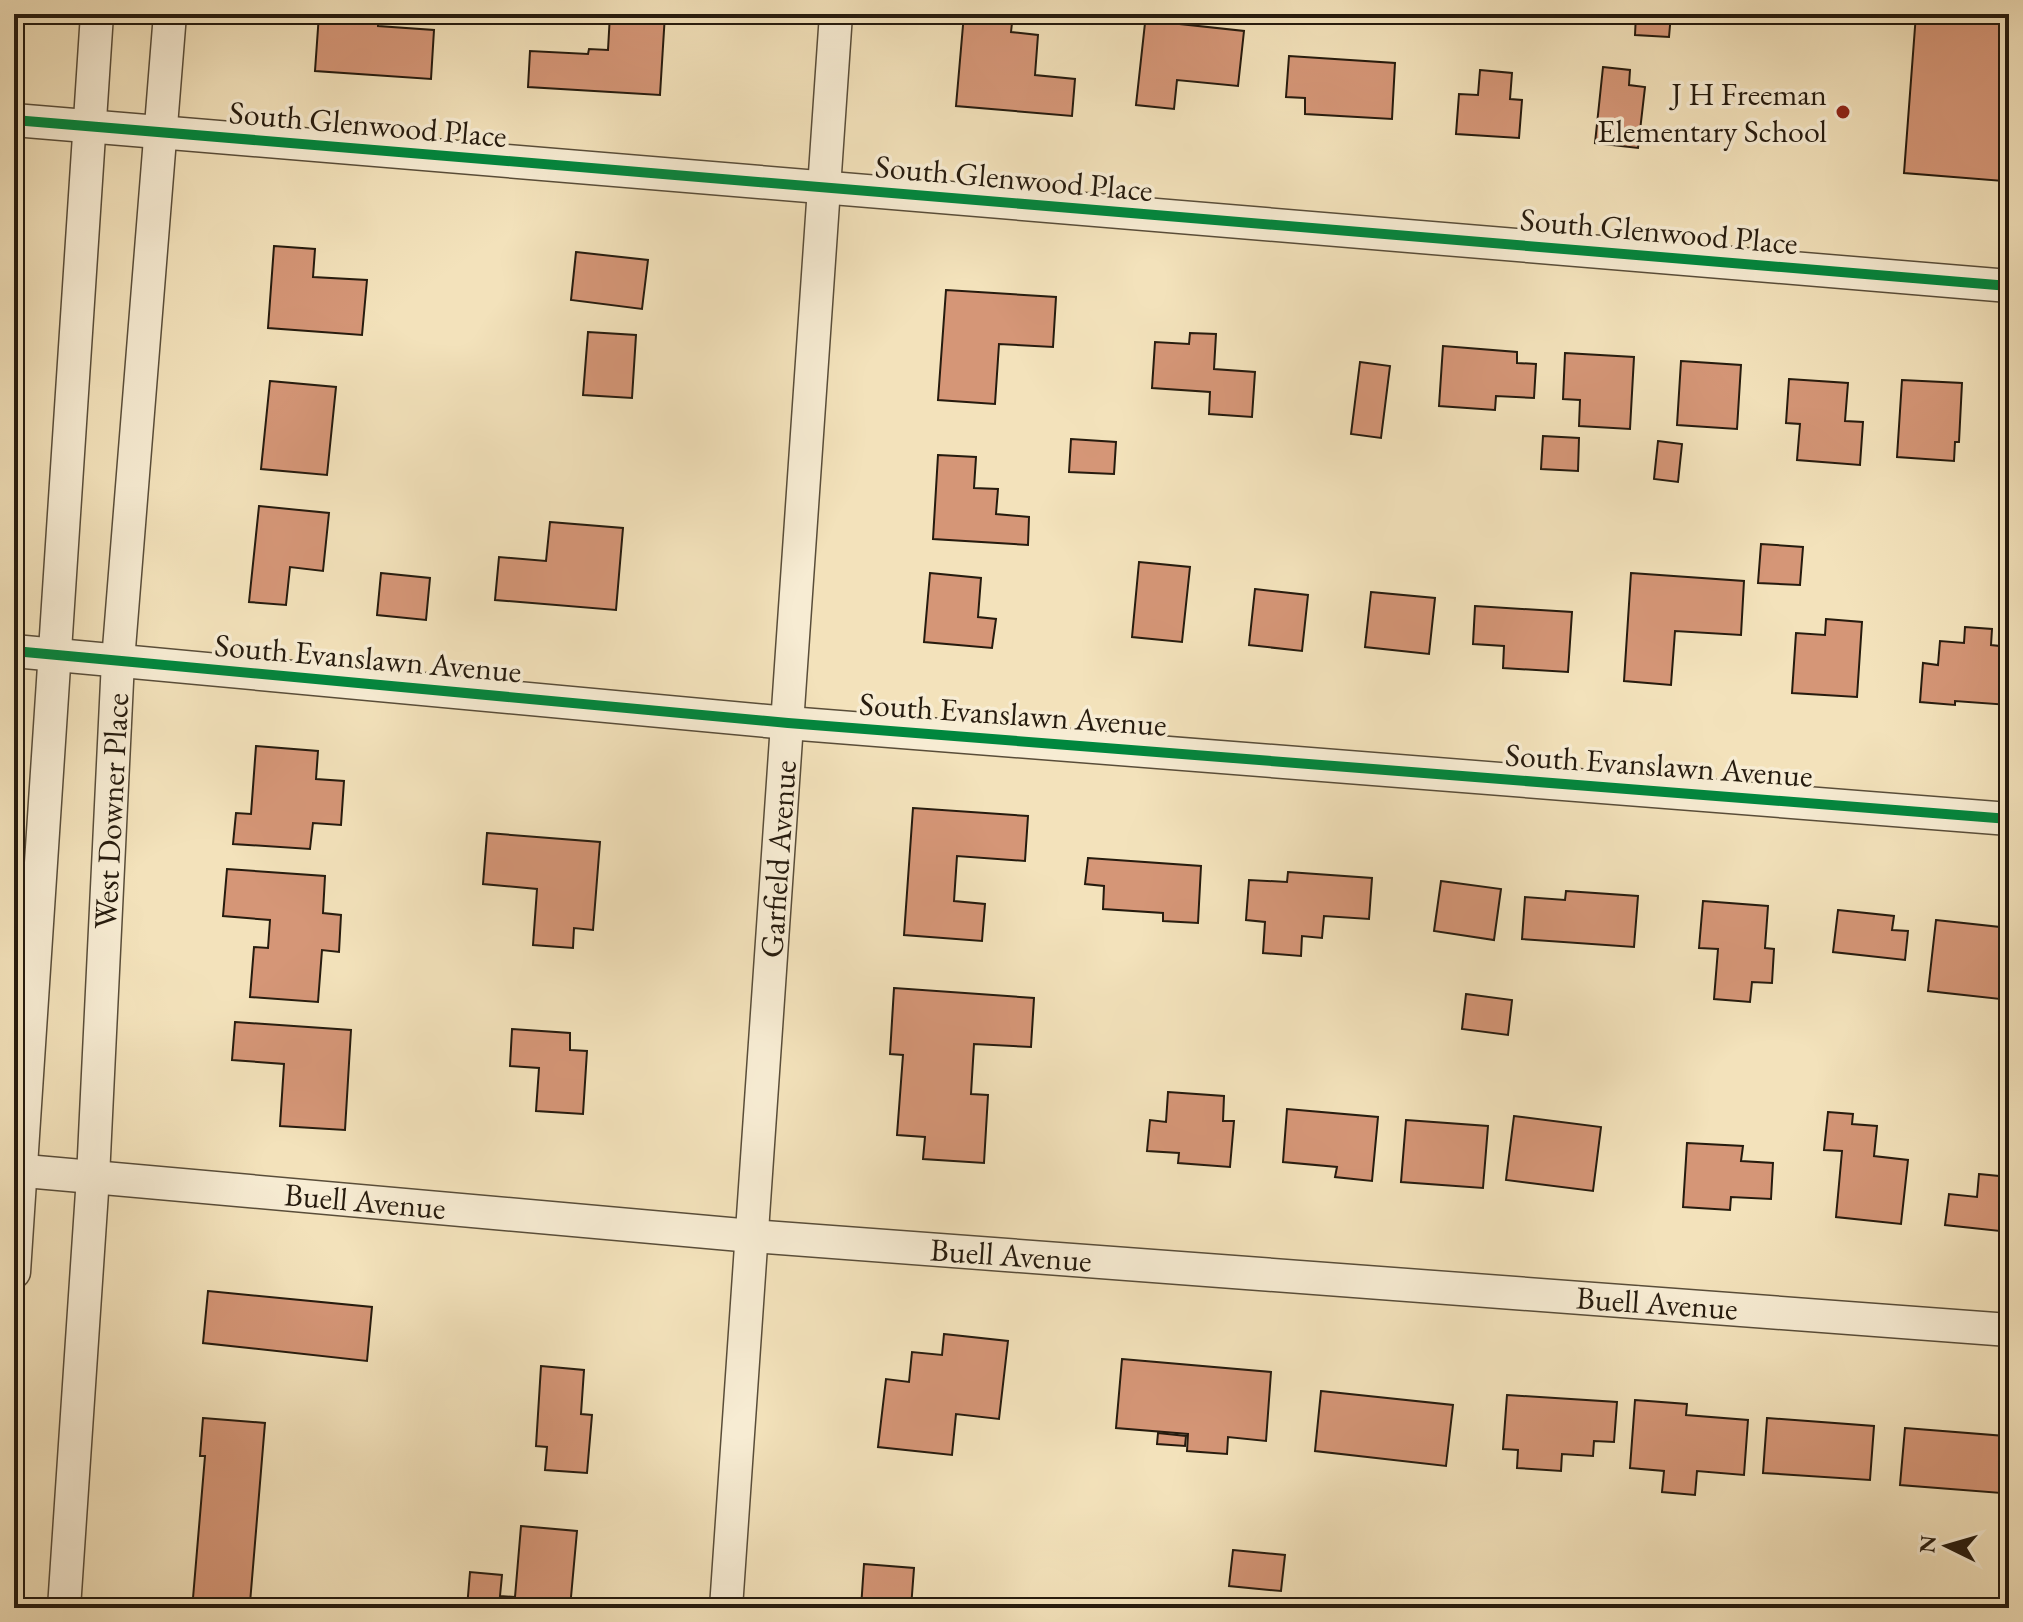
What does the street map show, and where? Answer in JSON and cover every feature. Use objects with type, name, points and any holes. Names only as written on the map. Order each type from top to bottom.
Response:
[{"type":"street","name":"West Downer Place","points":[[14,1272],[17,1170],[97,14]]},
{"type":"street","name":"West Downer Place","points":[[64,1608],[93,1177],[118,661],[170,14]]},
{"type":"street","name":"Garfield Avenue","points":[[726,1608],[836,14]]},
{"type":"street","name":"South Glenwood Place","points":[[14,120],[2009,286]]},
{"type":"street","name":"South Evanslawn Avenue","points":[[14,651],[788,723],[2009,819]]},
{"type":"street","name":"Buell Avenue","points":[[17,1170],[752,1236],[2009,1330]]},
{"type":"building","points":[[319,14],[378,14],[378,26],[434,30],[431,79],[315,71]]},
{"type":"building","points":[[610,14],[665,14],[660,95],[528,87],[530,51],[588,54],[589,49],[608,50]]},
{"type":"building","points":[[964,14],[1013,14],[1011,32],[1038,35],[1035,75],[1075,79],[1072,116],[956,106]]},
{"type":"building","points":[[1146,14],[1172,14],[1171,23],[1244,31],[1238,86],[1177,80],[1174,109],[1136,105]]},
{"type":"building","points":[[1636,14],[1671,14],[1669,37],[1635,35]]},
{"type":"building","points":[[1916,14],[2009,14],[2009,105],[2003,181],[1904,173]]},
{"type":"building","points":[[1289,56],[1395,63],[1392,119],[1305,114],[1305,98],[1286,97]]},
{"type":"building","points":[[1603,67],[1630,70],[1629,85],[1645,87],[1638,148],[1595,143]]},
{"type":"building","points":[[1480,70],[1512,73],[1510,99],[1522,100],[1519,138],[1456,134],[1459,94],[1478,95]]},
{"type":"building","points":[[274,246],[315,249],[313,277],[367,280],[362,335],[268,328]]},
{"type":"building","points":[[576,252],[648,260],[642,309],[571,300]]},
{"type":"building","points":[[946,290],[1056,297],[1053,347],[999,344],[995,404],[938,400]]},
{"type":"building","points":[[588,332],[636,335],[632,398],[583,395]]},
{"type":"building","points":[[1190,333],[1216,334],[1214,369],[1255,372],[1252,417],[1209,414],[1210,392],[1152,388],[1155,342],[1189,344]]},
{"type":"building","points":[[1443,346],[1517,352],[1517,363],[1536,364],[1534,398],[1496,396],[1495,410],[1439,406]]},
{"type":"building","points":[[1565,353],[1634,357],[1630,429],[1579,426],[1580,400],[1563,399]]},
{"type":"building","points":[[1681,361],[1741,365],[1737,429],[1677,425]]},
{"type":"building","points":[[1360,362],[1390,366],[1381,438],[1351,434]]},
{"type":"building","points":[[1789,379],[1848,383],[1845,421],[1863,422],[1860,465],[1797,460],[1800,424],[1786,423]]},
{"type":"building","points":[[1902,380],[1962,383],[1959,442],[1955,442],[1954,461],[1897,457]]},
{"type":"building","points":[[270,381],[336,387],[327,475],[261,469]]},
{"type":"building","points":[[2007,395],[2009,480],[2001,480]]},
{"type":"building","points":[[1543,436],[1579,438],[1578,471],[1541,469]]},
{"type":"building","points":[[1071,439],[1116,442],[1114,474],[1069,472]]},
{"type":"building","points":[[1658,441],[1682,444],[1678,482],[1654,479]]},
{"type":"building","points":[[938,455],[976,457],[974,488],[998,489],[996,514],[1029,517],[1028,545],[933,539]]},
{"type":"building","points":[[259,506],[329,513],[323,571],[290,567],[286,605],[249,602]]},
{"type":"building","points":[[550,522],[623,528],[616,610],[495,600],[499,557],[546,561]]},
{"type":"building","points":[[1761,544],[1803,547],[1800,585],[1758,583]]},
{"type":"building","points":[[1139,562],[1190,567],[1182,642],[1132,637]]},
{"type":"building","points":[[381,573],[430,578],[426,620],[377,615]]},
{"type":"building","points":[[930,573],[981,578],[978,617],[996,619],[992,648],[924,642]]},
{"type":"building","points":[[1631,573],[1744,581],[1741,635],[1675,631],[1671,685],[1624,681]]},
{"type":"building","points":[[1255,589],[1308,595],[1302,651],[1249,645]]},
{"type":"building","points":[[1371,592],[1435,598],[1429,654],[1365,647]]},
{"type":"building","points":[[1475,606],[1572,612],[1568,672],[1503,668],[1504,646],[1473,644]]},
{"type":"building","points":[[1826,619],[1862,622],[1857,697],[1792,693],[1796,633],[1825,635]]},
{"type":"building","points":[[1965,627],[1992,629],[1991,645],[2009,647],[2009,705],[1920,702],[1923,663],[1938,665],[1940,641],[1964,643]]},
{"type":"building","points":[[256,746],[318,751],[316,779],[344,781],[341,825],[313,823],[310,849],[233,844],[236,813],[251,814]]},
{"type":"building","points":[[913,808],[1028,816],[1025,861],[957,856],[954,901],[985,904],[982,941],[904,935]]},
{"type":"building","points":[[487,833],[600,842],[593,930],[574,928],[573,948],[533,945],[537,889],[483,884]]},
{"type":"building","points":[[1088,858],[1201,866],[1198,923],[1163,921],[1163,913],[1103,909],[1104,886],[1085,884]]},
{"type":"building","points":[[227,869],[325,876],[323,913],[341,915],[339,952],[322,950],[318,1002],[250,997],[254,947],[268,948],[270,920],[223,916]]},
{"type":"building","points":[[1288,872],[1372,878],[1369,919],[1324,916],[1322,938],[1302,936],[1301,956],[1263,953],[1265,922],[1246,920],[1249,880],[1287,882]]},
{"type":"building","points":[[1441,881],[1501,889],[1494,940],[1434,931]]},
{"type":"building","points":[[1566,891],[1638,896],[1634,947],[1522,939],[1525,897],[1565,900]]},
{"type":"building","points":[[1703,901],[1768,906],[1765,948],[1774,949],[1772,983],[1752,982],[1750,1002],[1714,999],[1718,949],[1699,948]]},
{"type":"building","points":[[1838,910],[1894,916],[1892,930],[1908,931],[1905,960],[1833,952]]},
{"type":"building","points":[[1936,920],[2009,928],[2009,1000],[1928,991]]},
{"type":"building","points":[[894,988],[1034,998],[1031,1047],[974,1044],[971,1094],[988,1095],[984,1163],[923,1159],[925,1137],[897,1135],[903,1055],[890,1054]]},
{"type":"building","points":[[1466,994],[1512,1000],[1508,1035],[1462,1029]]},
{"type":"building","points":[[235,1022],[351,1030],[345,1130],[280,1126],[284,1064],[232,1060]]},
{"type":"building","points":[[512,1029],[570,1033],[570,1050],[587,1051],[583,1114],[536,1111],[539,1068],[510,1066]]},
{"type":"building","points":[[1168,1092],[1224,1096],[1223,1121],[1234,1121],[1230,1167],[1178,1163],[1179,1153],[1147,1151],[1150,1120],[1166,1122]]},
{"type":"building","points":[[1287,1109],[1378,1117],[1372,1181],[1335,1177],[1337,1167],[1283,1162]]},
{"type":"building","points":[[1828,1112],[1853,1114],[1852,1124],[1877,1126],[1874,1156],[1908,1160],[1901,1224],[1836,1217],[1842,1151],[1824,1150]]},
{"type":"building","points":[[1514,1116],[1601,1127],[1593,1191],[1506,1180]]},
{"type":"building","points":[[1406,1120],[1488,1126],[1483,1188],[1401,1182]]},
{"type":"building","points":[[1687,1143],[1743,1146],[1741,1161],[1773,1163],[1771,1199],[1731,1197],[1730,1210],[1683,1207]]},
{"type":"building","points":[[1979,1174],[2009,1177],[2009,1232],[1945,1225],[1949,1194],[1977,1197]]},
{"type":"building","points":[[208,1291],[372,1307],[367,1361],[203,1343]]},
{"type":"building","points":[[944,1334],[1008,1341],[999,1419],[956,1414],[952,1455],[878,1447],[886,1379],[909,1382],[912,1352],[942,1355]]},
{"type":"building","points":[[1122,1359],[1271,1372],[1266,1441],[1228,1437],[1227,1454],[1187,1451],[1188,1434],[1116,1428]]},
{"type":"building","points":[[541,1366],[584,1370],[581,1414],[592,1415],[587,1473],[545,1470],[547,1447],[536,1446]]},
{"type":"building","points":[[1321,1391],[1453,1405],[1446,1466],[1315,1451]]},
{"type":"building","points":[[1507,1395],[1617,1402],[1614,1442],[1594,1441],[1593,1456],[1562,1454],[1561,1471],[1517,1468],[1518,1450],[1503,1449]]},
{"type":"building","points":[[1635,1400],[1687,1404],[1686,1415],[1748,1420],[1744,1475],[1697,1471],[1695,1495],[1662,1492],[1664,1471],[1630,1468]]},
{"type":"building","points":[[203,1418],[265,1423],[250,1603],[193,1598],[205,1456],[200,1456]]},
{"type":"building","points":[[1767,1418],[1874,1426],[1870,1480],[1763,1473]]},
{"type":"building","points":[[1905,1428],[2005,1436],[2001,1493],[1900,1485]]},
{"type":"building","points":[[1158,1433],[1186,1436],[1185,1446],[1157,1444]]},
{"type":"building","points":[[521,1526],[577,1531],[570,1608],[467,1608],[470,1572],[502,1575],[500,1596],[515,1597]]},
{"type":"building","points":[[1233,1550],[1285,1555],[1281,1591],[1229,1586]]},
{"type":"building","points":[[864,1564],[914,1568],[911,1608],[861,1608]]},
{"type":"building","points":[[1137,1599],[1177,1603],[1176,1608],[1136,1608]]},
{"type":"building","points":[[1293,1600],[1335,1604],[1335,1608],[1292,1608]]},
{"type":"cycle path","points":[[14,120],[2009,286]]},
{"type":"cycle path","points":[[14,651],[788,723],[2009,819]]},
{"type":"place","name":"J H Freeman Elementary School","points":[[1843,112]]}]
